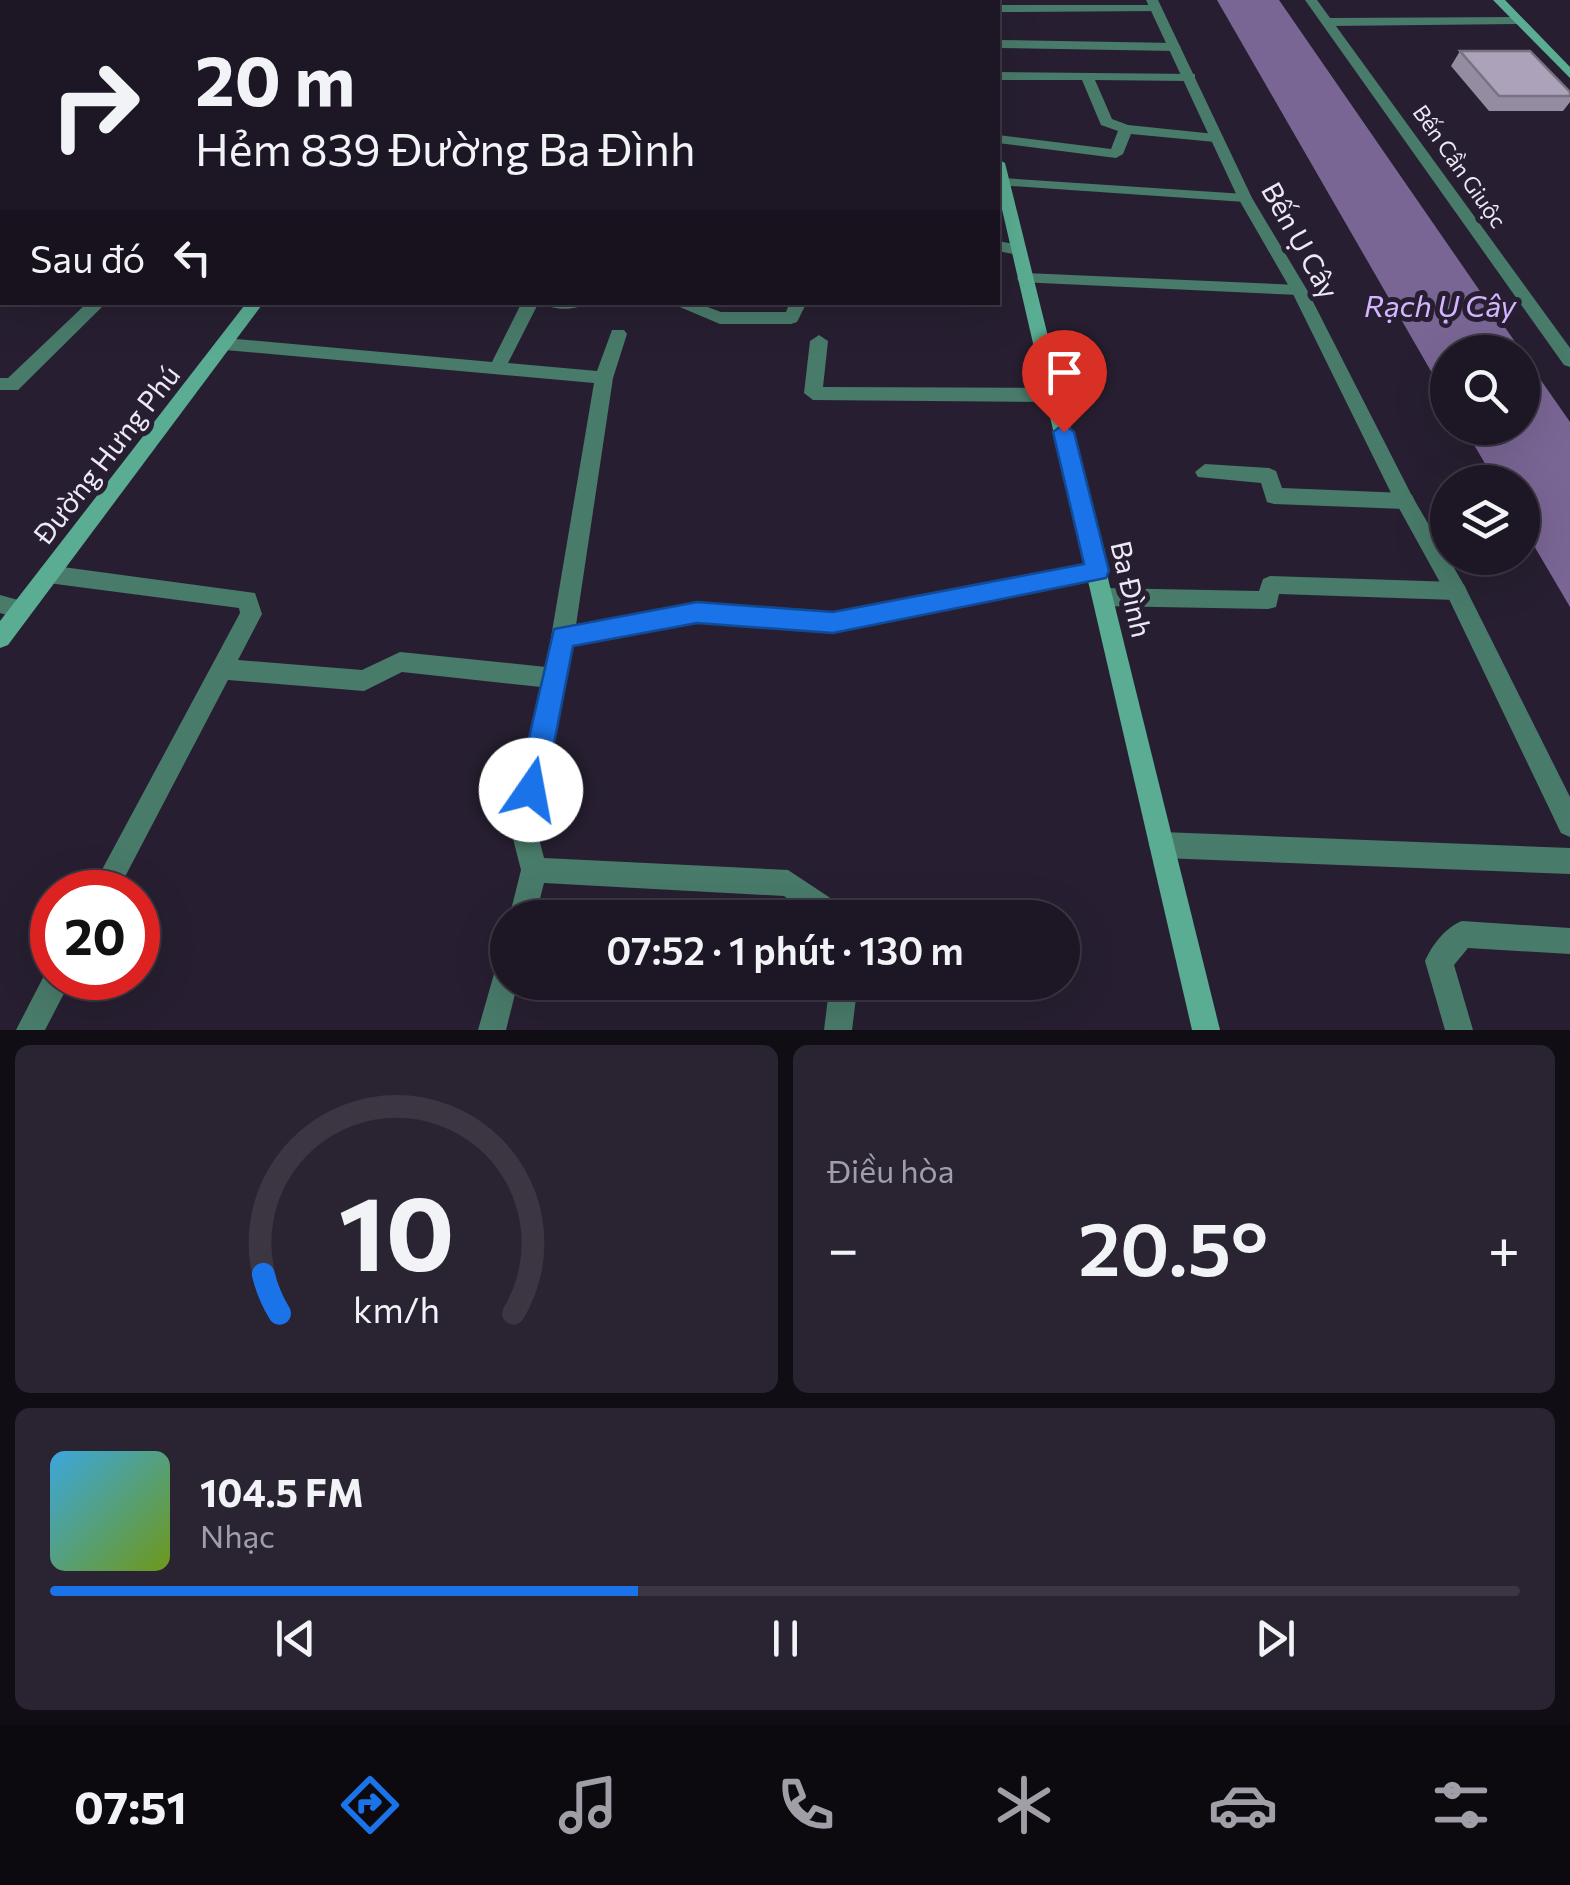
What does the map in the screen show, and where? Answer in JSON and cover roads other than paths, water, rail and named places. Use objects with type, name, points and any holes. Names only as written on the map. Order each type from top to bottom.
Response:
[{"type":"street","name":"Bến Cần Giuộc","points":[[1311,0],[1570,360]]},
{"type":"street","points":[[1500,0],[1567,68]]},
{"type":"street","points":[[1000,8],[1154,4]]},
{"type":"street","name":"Bến Ụ Cây","points":[[1154,4],[1190,77],[1214,138],[1299,290],[1405,501],[1456,591],[1570,824]]},
{"type":"street","points":[[1330,22],[1518,20]]},
{"type":"street","points":[[1000,44],[1175,47]]},
{"type":"street","points":[[1000,76],[1190,77]]},
{"type":"street","points":[[1088,79],[1106,122],[1126,128],[1214,138]]},
{"type":"street","points":[[1000,139],[1116,154],[1126,128]]},
{"type":"street","points":[[1000,173],[1245,198]]},
{"type":"street","name":"Ba Đình","points":[[1000,173],[1008,248],[1025,278],[1206,1030]]},
{"type":"street","points":[[1025,278],[1299,290]]},
{"type":"street","points":[[0,384],[12,385],[96,305]]},
{"type":"street","name":"Đường Hưng Phú","points":[[0,638],[10,607],[48,574],[254,305]]},
{"type":"street","points":[[497,368],[529,305]]},
{"type":"street","points":[[684,305],[720,318],[791,318],[797,305]]},
{"type":"street","points":[[526,900],[534,870],[524,827],[562,637],[604,378],[618,334]]},
{"type":"street","points":[[819,341],[813,393],[1054,395]]},
{"type":"street","points":[[226,344],[604,378]]},
{"type":"street","points":[[1205,472],[1269,476],[1274,496],[1405,501]]},
{"type":"street","points":[[562,637],[697,613],[833,622],[1098,571]]},
{"type":"street","points":[[48,574],[247,600],[251,614],[115,870]]},
{"type":"street","points":[[1103,597],[1268,600],[1270,585],[1456,591]]},
{"type":"street","points":[[222,669],[364,682],[400,662],[554,678]]},
{"type":"street","points":[[1162,846],[1570,861]]},
{"type":"street","points":[[534,870],[788,884],[812,900]]},
{"type":"street","points":[[1459,1030],[1439,961],[1462,934],[1570,941]]},
{"type":"street","points":[[30,1030],[46,1000]]},
{"type":"street","points":[[492,1030],[500,1000]]},
{"type":"street","points":[[838,1030],[842,1000]]},
{"type":"water","name":"Rạch Ụ Cây","points":[[1217,0],[1279,0],[1510,335],[1430,335],[1430,370]]},
{"type":"water","name":"Rạch Ụ Cây","points":[[1540,379],[1570,422],[1570,607],[1540,556],[1540,465],[1486,465],[1474,445],[1540,445]]}]
